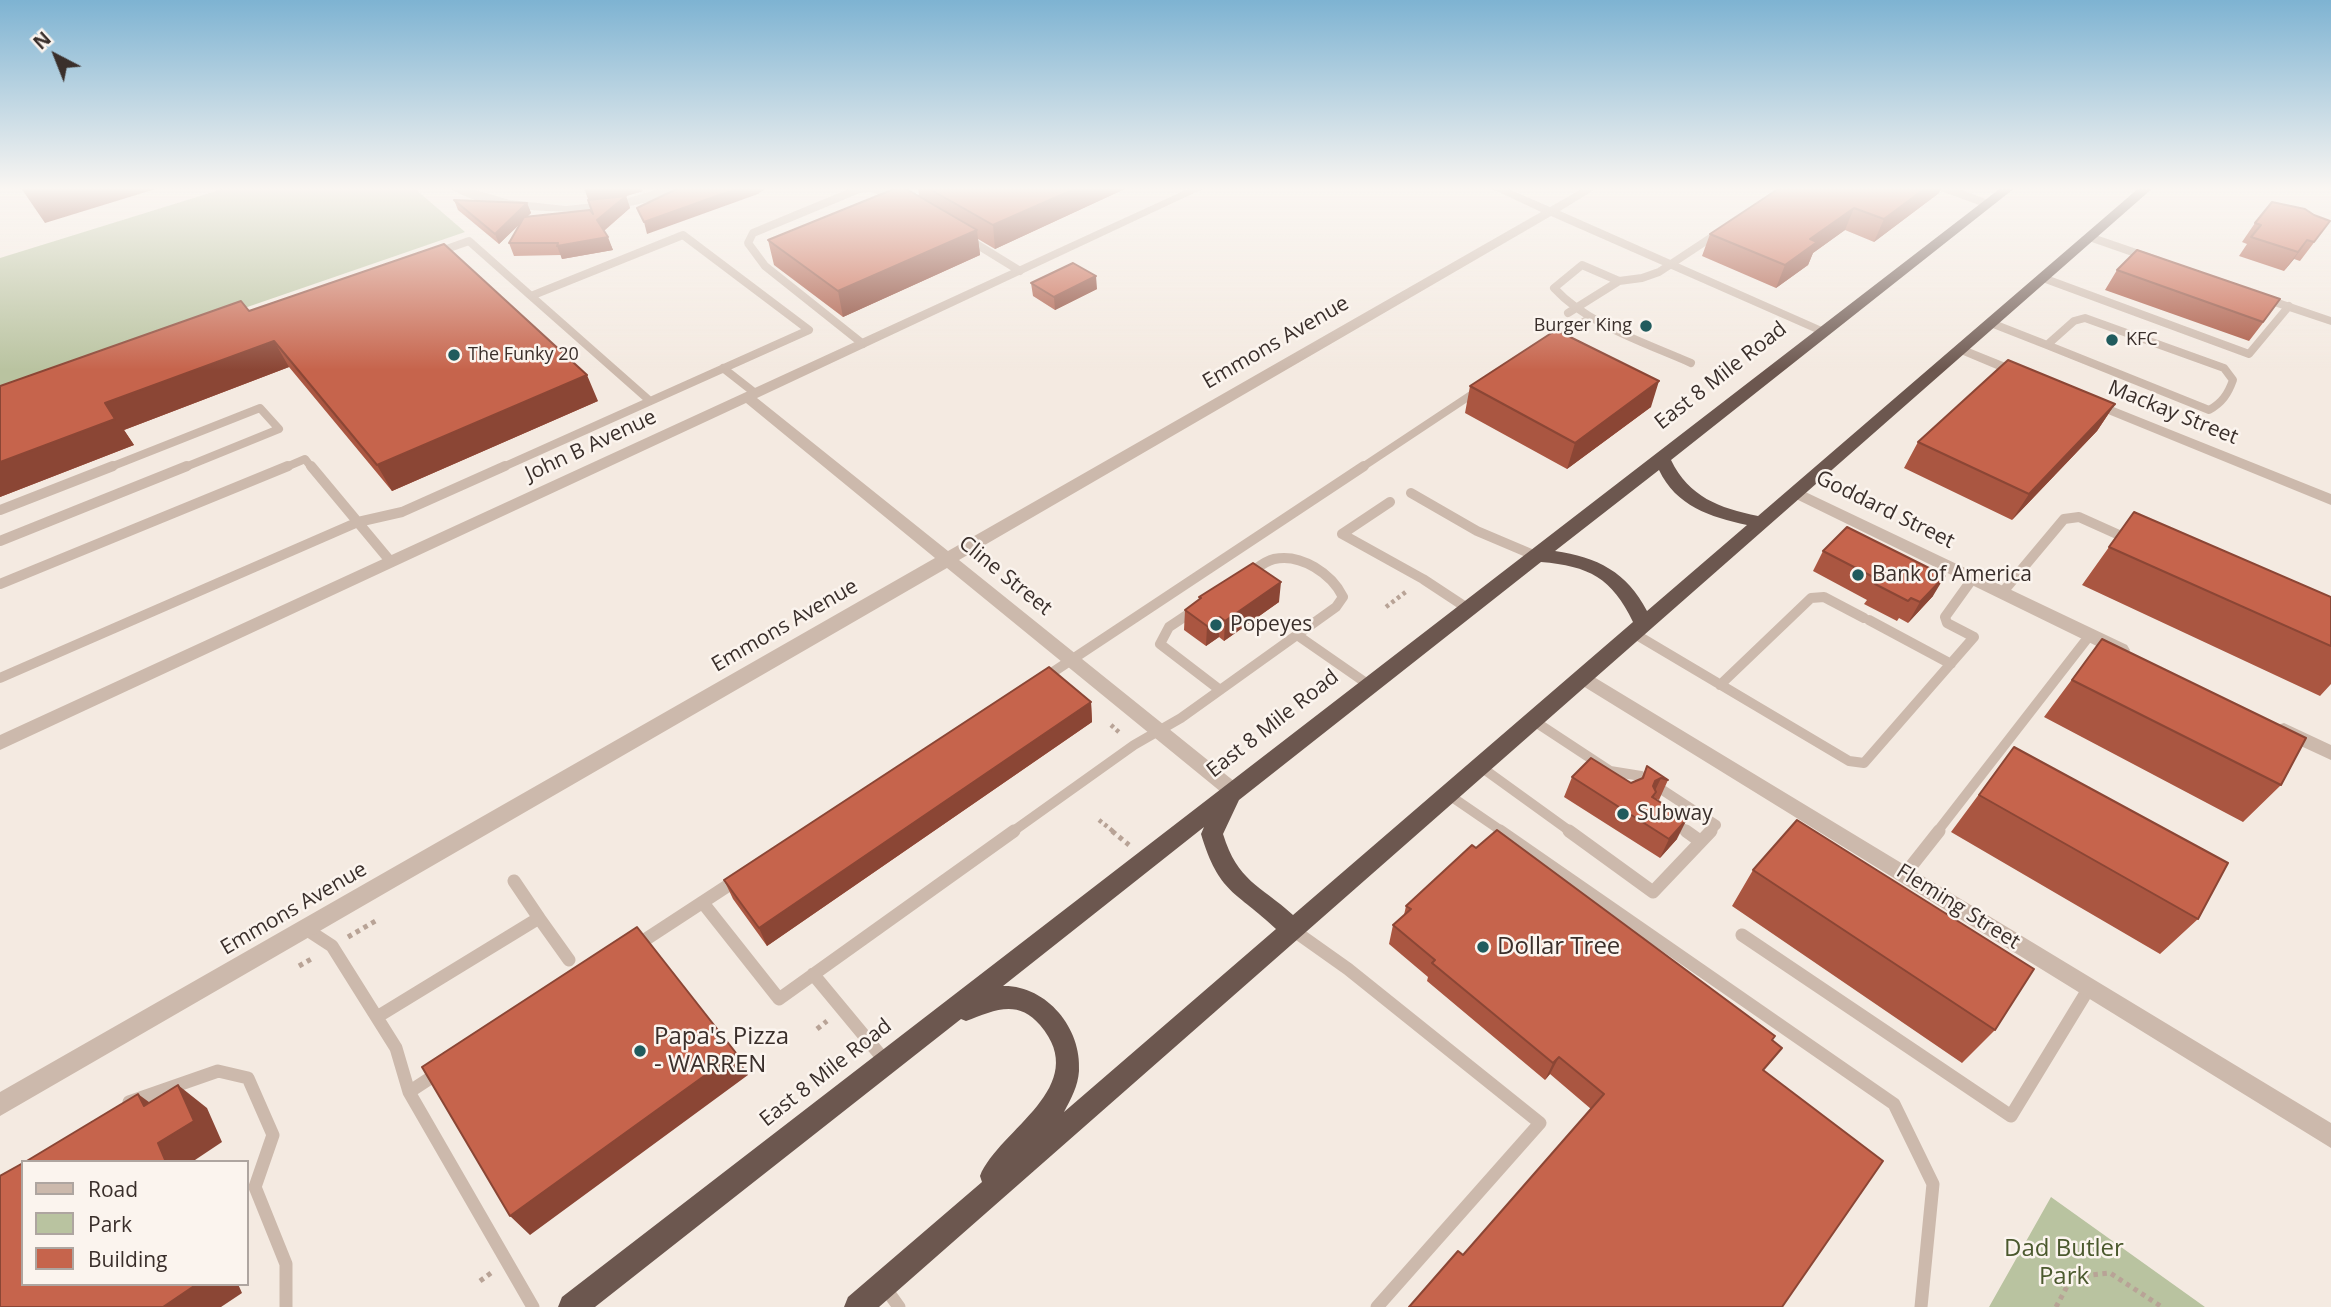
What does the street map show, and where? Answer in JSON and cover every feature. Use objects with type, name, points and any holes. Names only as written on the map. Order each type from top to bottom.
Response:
[{"type":"highway","name":"East 8 Mile Road","points":[[572,1307],[1931,248]]},
{"type":"highway","points":[[858,1307],[895,1288],[1293,930],[2077,248]]},
{"type":"highway","points":[[1661,459],[1678,488],[1700,505],[1734,517],[1761,522]]},
{"type":"highway","points":[[1536,556],[1579,559],[1598,566],[1624,587],[1639,629]]},
{"type":"highway","points":[[1233,791],[1212,834],[1216,853],[1225,872],[1238,887],[1270,908],[1293,930]]},
{"type":"highway","points":[[886,1062],[944,1021],[990,998],[1013,996],[1036,1006],[1054,1023],[1066,1048],[1068,1069],[1064,1086],[1018,1149],[895,1288]]},
{"type":"street","name":"John B Avenue","points":[[0,743],[1069,248]]},
{"type":"street","name":"Emmons Avenue","points":[[0,1105],[1487,248]]},
{"type":"street","points":[[1634,248],[1824,331]]},
{"type":"street","points":[[2121,248],[2166,264]]},
{"type":"street","points":[[2240,289],[2331,321]]},
{"type":"street","points":[[1961,349],[2041,382]]},
{"type":"street","name":"Cline Street","points":[[751,395],[947,559],[1233,791]]},
{"type":"street","name":"Mackay Street","points":[[2079,397],[2331,500]]},
{"type":"street","name":"Goddard Street","points":[[1797,493],[2138,659]]},
{"type":"street","name":"Fleming Street","points":[[1584,678],[2331,1136]]},
{"type":"street","points":[[2271,724],[2331,753]]},
{"type":"lane","points":[[430,255],[450,248]]},
{"type":"lane","points":[[478,248],[650,401]]},
{"type":"lane","points":[[531,296],[653,248]]},
{"type":"lane","points":[[0,678],[358,522],[402,512],[808,330],[699,248]]},
{"type":"lane","points":[[752,248],[765,266],[863,344]]},
{"type":"lane","points":[[981,248],[1020,271]]},
{"type":"lane","points":[[1568,313],[1619,281],[1649,276],[1695,248]]},
{"type":"lane","points":[[1619,281],[1580,266],[1554,288],[1577,308],[1691,363]]},
{"type":"lane","points":[[2043,278],[2249,354],[2289,306]]},
{"type":"lane","points":[[1991,323],[2046,346],[2209,410],[2219,404],[2230,391],[2233,380],[2224,368],[2085,318],[2074,321],[2046,346]]},
{"type":"lane","points":[[1547,345],[1585,321]]},
{"type":"lane","points":[[723,368],[751,395]]},
{"type":"lane","points":[[1028,688],[1489,383]]},
{"type":"lane","points":[[0,510],[260,408],[279,429],[0,541]]},
{"type":"lane","points":[[0,584],[305,459],[391,562]]},
{"type":"lane","points":[[1411,493],[1477,531],[1536,556]]},
{"type":"lane","points":[[1390,502],[1342,534],[1423,579],[1467,608]]},
{"type":"lane","points":[[2002,593],[2064,519],[2079,517],[2142,544]]},
{"type":"lane","points":[[702,903],[779,999],[1158,729],[1181,718],[1336,607],[1343,597],[1329,579],[1292,558],[1274,559],[1241,578]]},
{"type":"lane","points":[[1639,629],[1720,685],[1849,761],[1864,763],[1974,637],[1947,623],[1945,617],[1973,579]]},
{"type":"lane","points":[[1720,685],[1811,598],[1824,597],[1951,664]]},
{"type":"lane","points":[[1210,599],[1169,627],[1160,644],[1220,690]]},
{"type":"lane","points":[[1297,635],[1369,685]]},
{"type":"lane","points":[[1905,874],[2090,635]]},
{"type":"lane","points":[[1534,721],[1610,771],[1623,785]]},
{"type":"lane","points":[[1481,767],[1653,892],[1716,825],[1641,776],[1610,771]]},
{"type":"lane","points":[[1449,795],[1894,1104],[1933,1184],[1921,1307]]},
{"type":"lane","points":[[1662,813],[1700,841]]},
{"type":"lane","points":[[623,954],[746,874]]},
{"type":"lane","points":[[514,881],[569,960]]},
{"type":"lane","points":[[377,1017],[539,918]]},
{"type":"lane","points":[[306,929],[332,947],[396,1048],[409,1092],[533,1307]]},
{"type":"lane","points":[[1293,930],[1348,969],[1540,1124],[1377,1307]]},
{"type":"lane","points":[[1742,935],[2011,1116],[2089,988]]},
{"type":"lane","points":[[814,974],[886,1062]]},
{"type":"lane","points":[[409,1092],[454,1063]]},
{"type":"lane","points":[[111,1111],[122,1104],[218,1071],[248,1078],[273,1135],[255,1187],[286,1264],[286,1307]]},
{"type":"path","points":[[1100,820],[1109,828]]},
{"type":"path","points":[[2056,1307],[2070,1281],[2082,1276],[2110,1273],[2162,1307]]},
{"type":"green space","points":[[32,248],[419,248],[230,313],[0,399],[0,258]]},
{"type":"green space","name":"Dad Butler Park","points":[[2051,1197],[2205,1307],[1989,1307]]},
{"type":"building","points":[[432,248],[448,248],[587,375],[377,465],[274,341],[105,403],[115,419],[0,462],[0,386],[241,301],[249,311]]},
{"type":"building","points":[[779,248],[936,248],[838,291]]},
{"type":"building","points":[[1744,248],[1809,248],[1785,265]]},
{"type":"building","points":[[2285,248],[2301,248],[2298,252]]},
{"type":"building","points":[[2137,250],[2280,299],[2263,322],[2117,270]]},
{"type":"building","points":[[1073,263],[1096,276],[1054,297],[1031,283]]},
{"type":"building","points":[[1556,330],[1659,381],[1575,443],[1470,386]]},
{"type":"building","points":[[2008,360],[2115,404],[2029,494],[1918,442]]},
{"type":"building","points":[[2134,512],[2331,597],[2331,646],[2109,547]]},
{"type":"building","points":[[1847,527],[1945,576],[1920,602],[1911,598],[1908,601],[1875,584],[1879,580],[1823,551]]},
{"type":"building","points":[[1253,563],[1281,582],[1225,621],[1220,617],[1207,626],[1185,610],[1201,598],[1199,597]]},
{"type":"building","points":[[2102,639],[2306,738],[2281,785],[2072,680]]},
{"type":"building","points":[[1049,667],[1091,702],[759,928],[724,880]]},
{"type":"building","points":[[2014,747],[2228,863],[2198,919],[1979,795]]},
{"type":"building","points":[[1591,758],[1631,783],[1643,778],[1647,766],[1668,780],[1661,778],[1655,781],[1653,786],[1656,792],[1652,797],[1687,819],[1669,839],[1572,777]]},
{"type":"building","points":[[1797,820],[2034,969],[1995,1030],[1753,870]]},
{"type":"building","points":[[1497,830],[1775,1036],[1772,1040],[1782,1048],[1763,1070],[1883,1161],[1782,1307],[1409,1307],[1458,1251],[1463,1255],[1604,1094],[1559,1057],[1553,1063],[1432,963],[1435,960],[1393,925],[1411,909],[1406,906],[1472,845],[1476,848]]},
{"type":"building","points":[[637,927],[736,1053],[510,1216],[422,1067]]},
{"type":"building","points":[[178,1085],[194,1121],[158,1143],[165,1160],[28,1160],[138,1094],[144,1106]]},
{"type":"building","points":[[21,1164],[21,1286],[194,1286],[163,1307],[0,1307],[0,1176]]},
{"type":"place","name":"Burger King","points":[[1646,326]]},
{"type":"place","name":"KFC","points":[[2112,340]]},
{"type":"place","name":"The Funky 20","points":[[454,355]]},
{"type":"place","name":"Bank of America","points":[[1858,575]]},
{"type":"place","name":"Popeyes","points":[[1216,625]]},
{"type":"place","name":"Subway","points":[[1623,814]]},
{"type":"place","name":"Dollar Tree","points":[[1483,947]]},
{"type":"place","name":"Papa's Pizza - WARREN","points":[[640,1051]]}]
